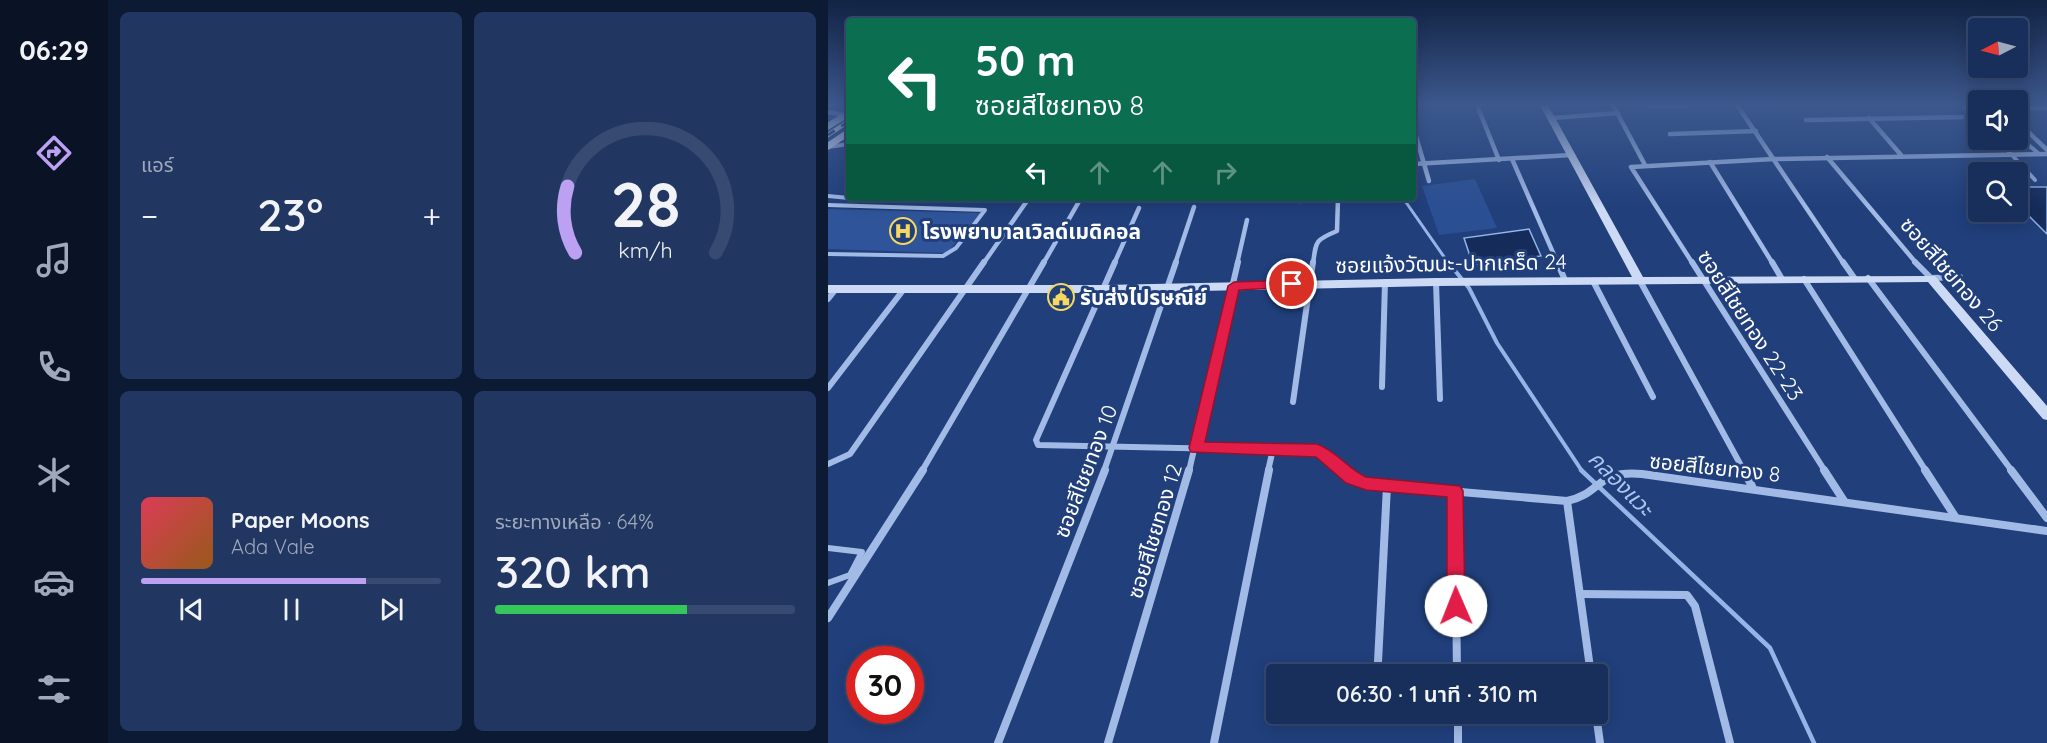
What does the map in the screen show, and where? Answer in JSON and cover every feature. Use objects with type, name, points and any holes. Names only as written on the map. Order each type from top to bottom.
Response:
[{"type":"street","points":[[1417,140],[1429,181]]},
{"type":"street","points":[[1490,140],[1499,160]]},
{"type":"street","points":[[1563,140],[1752,486]]},
{"type":"street","points":[[1632,140],[1646,165],[1827,157],[2039,154],[2047,152],[2035,140]]},
{"type":"street","points":[[1761,140],[1776,166],[1855,279]]},
{"type":"street","points":[[1888,140],[1901,155]]},
{"type":"street","points":[[1416,164],[1571,155]]},
{"type":"street","name":"ซอยสีไชยทอง 26","points":[[1827,157],[2047,416]]},
{"type":"street","points":[[1512,159],[1565,280]]},
{"type":"street","points":[[1710,162],[1782,279]]},
{"type":"street","name":"ซอยสีไชยทอง 22-23","points":[[1646,165],[1630,167],[1844,501]]},
{"type":"street","points":[[828,464],[850,453],[1027,201]]},
{"type":"street","points":[[828,618],[932,456],[1079,201]]},
{"type":"street","points":[[1293,402],[1312,284],[1316,242],[1319,238],[1338,231],[1338,201]]},
{"type":"street","name":"ซอยสีไชยทอง 10","points":[[998,743],[1114,447],[1194,207]]},
{"type":"street","points":[[1105,289],[1139,208]]},
{"type":"street","name":"ซอยสีไชยทอง 12","points":[[1108,743],[1196,448],[1247,220]]},
{"type":"street","points":[[1931,278],[1960,277]]},
{"type":"street","points":[[1868,278],[2047,518]]},
{"type":"street","name":"ซอยแจ้งวัฒนะ-ปากเกร็ด 24","points":[[832,289],[1105,289],[1457,281],[1931,278]]},
{"type":"street","points":[[1804,279],[1956,518]]},
{"type":"street","points":[[1593,281],[1653,397]]},
{"type":"street","points":[[1382,387],[1385,282]]},
{"type":"street","points":[[1436,282],[1440,399]]},
{"type":"street","points":[[828,299],[832,289]]},
{"type":"street","points":[[828,388],[904,289]]},
{"type":"street","name":"ซอยสีไชยทอง 8","points":[[1105,289],[1036,440],[1038,446],[1317,451],[1328,456],[1352,478],[1366,484],[1568,501],[1583,498],[1600,482],[1611,476],[1674,477],[1752,486],[2047,531]]},
{"type":"street","points":[[1214,743],[1273,449]]},
{"type":"street","points":[[1378,662],[1387,486]]},
{"type":"street","points":[[1455,491],[1457,664]]},
{"type":"street","points":[[1568,501],[1590,664]]},
{"type":"street","points":[[1580,594],[1687,595],[1695,606],[1730,743]]},
{"type":"street","points":[[1458,724],[1458,743]]},
{"type":"street","points":[[1597,724],[1600,743]]},
{"type":"lane","points":[[828,147],[846,144]]},
{"type":"lane","points":[[2028,145],[2039,154]]},
{"type":"lane","points":[[2008,150],[2035,180]]},
{"type":"lane","points":[[828,196],[846,198]]},
{"type":"lane","points":[[828,205],[982,208],[985,210],[956,248],[943,256],[828,254]]},
{"type":"lane","points":[[828,548],[862,552],[850,575],[828,584]]},
{"type":"shaded area","points":[[1475,179],[1497,228],[1439,235],[1422,186]]},
{"type":"shaded area","points":[[2028,187],[2047,187],[2047,234],[2028,215]]},
{"type":"shaded area","points":[[1529,229],[1541,256],[1473,265],[1464,238]]},
{"type":"building","name":"โรงพยาบาลเวิลด์เมดิคอล","points":[[828,209],[981,213],[947,253],[828,249]]},
{"type":"waterway","name":"คลองแวะ","points":[[1405,201],[1449,264]]},
{"type":"waterway","name":"คลองแวะ","points":[[1448,262],[1469,288],[1497,343],[1582,471]]},
{"type":"waterway","name":"คลองแวะ","points":[[1582,471],[1770,648],[1814,743]]},
{"type":"place","name":"โรงพยาบาลเวิลด์เมดิคอล","points":[[903,231]]},
{"type":"place","name":"รับส่งไปรษณีย์","points":[[1061,297]]},
{"type":"route","points":[[1292,284],[1234,286],[1196,448],[1317,451],[1328,456],[1352,478],[1366,484],[1455,491],[1456,606]]}]
